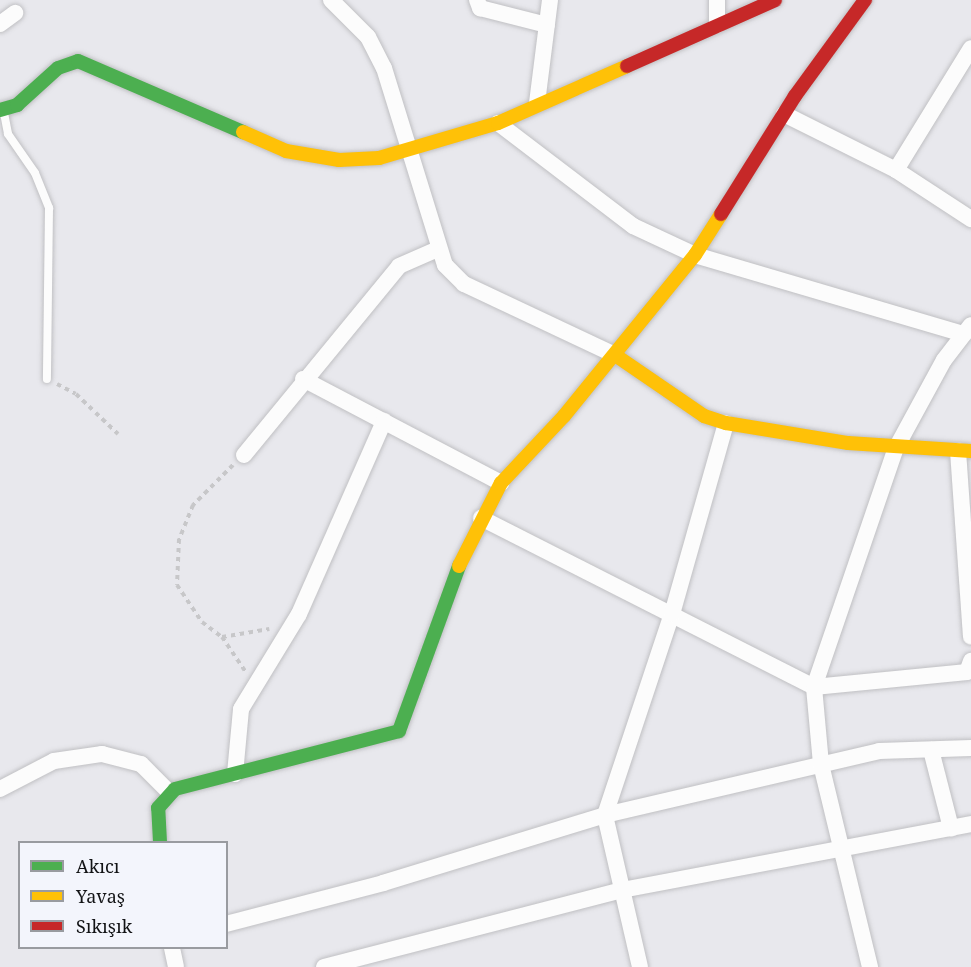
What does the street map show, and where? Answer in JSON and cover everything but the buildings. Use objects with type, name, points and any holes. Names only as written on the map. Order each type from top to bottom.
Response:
[{"type":"street","points":[[331,0],[368,37],[384,68],[438,249],[444,265],[464,284],[615,355],[704,416],[726,423],[896,448],[964,451],[971,637]]},
{"type":"street","points":[[477,0],[480,8],[547,25]]},
{"type":"street","points":[[537,102],[550,0]]},
{"type":"street","points":[[717,0],[717,25]]},
{"type":"street","points":[[2,110],[17,105],[58,68],[78,61],[286,151],[339,159],[409,151],[498,123],[537,102],[775,0]]},
{"type":"street","points":[[160,841],[158,808],[169,792],[399,731],[480,518],[501,483],[615,355],[695,255],[784,114],[865,0]]},
{"type":"street","points":[[0,24],[15,13]]},
{"type":"street","points":[[896,170],[971,48]]},
{"type":"street","points":[[784,114],[896,170],[971,219]]},
{"type":"street","points":[[498,123],[633,226],[695,255],[968,330],[896,448],[814,687],[821,764],[870,967]]},
{"type":"street","points":[[244,455],[303,379],[399,266],[438,249]]},
{"type":"street","points":[[303,379],[501,483]]},
{"type":"street","points":[[235,774],[241,709],[314,584],[384,421]]},
{"type":"street","points":[[640,967],[605,815],[672,614],[726,423]]},
{"type":"street","points":[[480,518],[814,687],[968,672],[971,661]]},
{"type":"street","points":[[228,923],[383,883],[605,815],[879,751],[971,748]]},
{"type":"street","points":[[931,750],[951,828]]},
{"type":"street","points":[[0,789],[54,760],[102,754],[141,764],[169,792]]},
{"type":"street","points":[[324,967],[622,890],[971,824]]},
{"type":"street","points":[[172,949],[176,967]]},
{"type":"lane","points":[[2,110],[8,134],[35,173],[49,208],[47,379]]},
{"type":"path","points":[[47,379],[76,394],[118,434]]},
{"type":"path","points":[[244,455],[194,505],[176,559],[177,585],[189,605],[222,637],[255,683]]},
{"type":"path","points":[[222,637],[273,627]]},
{"type":"traffic: fast","points":[[0,110],[17,105],[58,68],[78,61],[243,132]]},
{"type":"traffic: fast","points":[[160,841],[158,808],[175,789],[399,731],[459,566]]},
{"type":"traffic: slow","points":[[243,132],[286,151],[339,160],[379,158],[498,123],[627,66]]},
{"type":"traffic: slow","points":[[459,566],[501,483],[564,416],[695,255],[721,214]]},
{"type":"traffic: slow","points":[[615,355],[704,416],[726,423],[848,443],[971,451]]},
{"type":"traffic: jam","points":[[627,66],[775,0]]},
{"type":"traffic: jam","points":[[721,214],[795,96],[865,0]]}]
